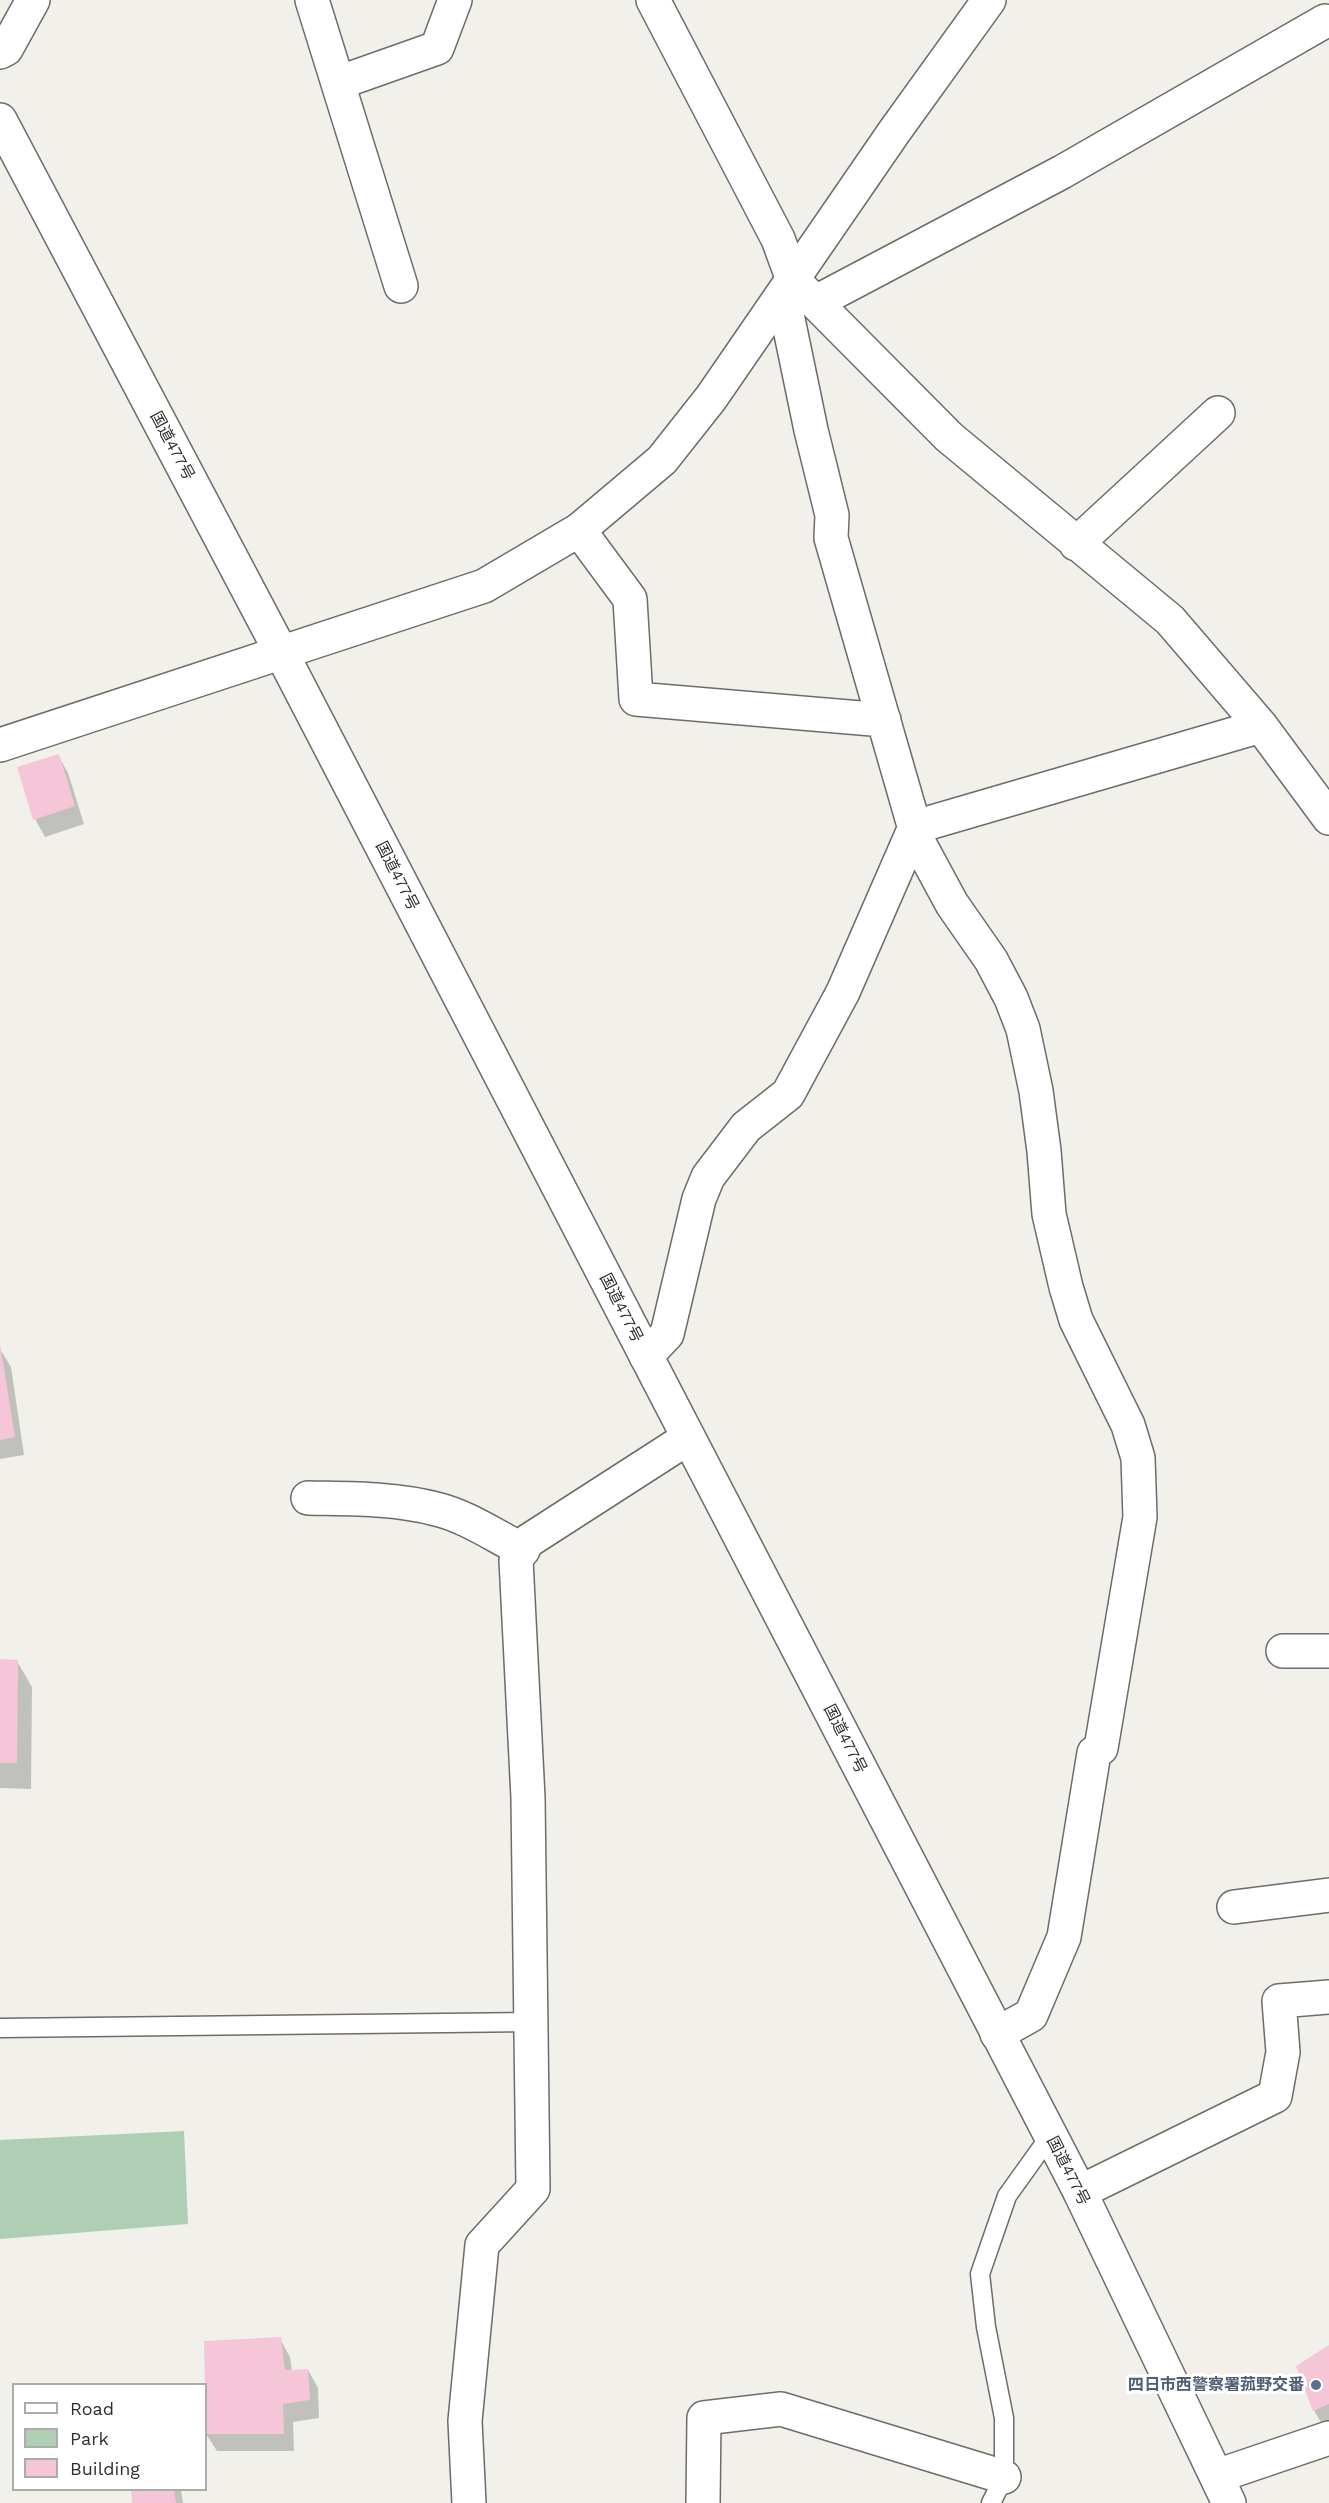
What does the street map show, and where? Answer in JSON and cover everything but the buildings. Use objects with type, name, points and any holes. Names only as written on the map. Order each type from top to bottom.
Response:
[{"type":"main road","points":[[0,52],[6,49],[33,0]]},
{"type":"main road","points":[[312,0],[401,286]]},
{"type":"main road","points":[[338,83],[437,48],[455,0]]},
{"type":"main road","points":[[653,0],[778,239],[797,293],[811,430],[832,515],[831,538],[919,843],[952,904],[991,960],[1011,998],[1023,1029],[1039,1111],[1049,1214],[1066,1287],[1076,1320],[1128,1425],[1138,1458],[1140,1517],[1101,1748],[1094,1753],[1064,1937],[1031,2015],[998,2034]]},
{"type":"main road","points":[[0,745],[484,586],[579,530],[662,460],[797,293],[894,132],[989,0]]},
{"type":"main road","points":[[797,293],[1062,172],[1322,16]]},
{"type":"main road","name":"国道477号","points":[[0,120],[282,654],[1080,2192],[1223,2490]]},
{"type":"main road","points":[[797,293],[949,437],[1170,621],[1261,726],[1329,818]]},
{"type":"main road","points":[[1076,544],[1218,413]]},
{"type":"main road","points":[[579,530],[630,600],[636,699],[884,720]]},
{"type":"main road","points":[[915,827],[1261,726]]},
{"type":"main road","points":[[646,1356],[667,1334],[699,1199],[708,1177],[746,1126],[788,1094],[843,992],[915,827]]},
{"type":"main road","points":[[469,2503],[465,2421],[482,2245],[533,2189],[528,1798],[516,1560],[528,1541],[688,1438]]},
{"type":"main road","points":[[308,1498],[375,1499],[436,1509],[460,1518],[523,1550]]},
{"type":"main road","points":[[1283,1651],[1329,1651]]},
{"type":"main road","points":[[1234,1907],[1329,1895]]},
{"type":"main road","points":[[1080,2192],[1275,2096],[1283,2052],[1280,2001],[1329,1997]]},
{"type":"main road","points":[[703,2503],[704,2418],[781,2409],[997,2490]]},
{"type":"main road","points":[[1223,2490],[1329,2438]]},
{"type":"lane","points":[[0,2028],[532,2022]]},
{"type":"lane","points":[[997,2490],[1004,2418],[986,2327],[980,2274],[1007,2196],[1050,2136]]},
{"type":"green space","points":[[184,2131],[188,2224],[0,2239],[0,2140]]},
{"type":"place","name":"四日市西警察署菰野交番","points":[[1316,2385]]}]
